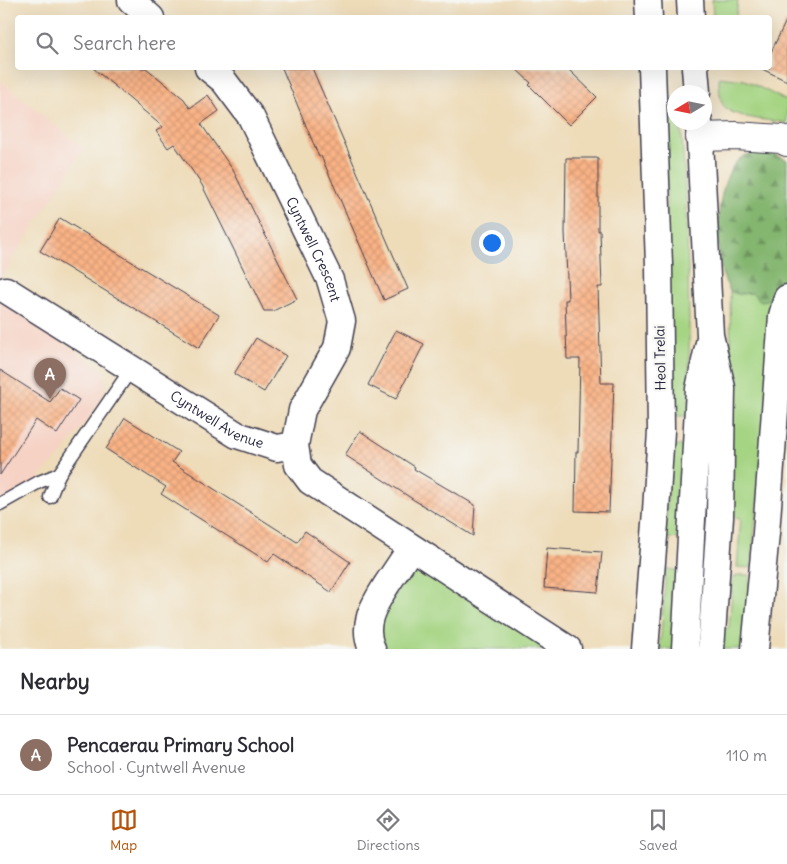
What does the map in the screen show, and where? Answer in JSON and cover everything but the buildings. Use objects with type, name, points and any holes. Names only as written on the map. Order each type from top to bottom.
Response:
[{"type":"street","points":[[131,0],[148,15]]},
{"type":"street","points":[[648,0],[649,15]]},
{"type":"street","points":[[690,0],[691,15]]},
{"type":"street","name":"Cyntwell Crescent","points":[[210,70],[224,81],[251,117],[330,280],[342,321],[336,348],[302,410],[295,445]]},
{"type":"street","name":"Heol Trelai","points":[[645,649],[661,431],[659,265],[652,70]]},
{"type":"street","points":[[695,70],[696,85]]},
{"type":"street","points":[[711,649],[720,517],[722,388],[710,335],[699,130],[736,136],[781,139],[787,142]]},
{"type":"street","name":"Cyntwell Avenue","points":[[3,289],[237,435],[277,448],[295,445]]},
{"type":"street","points":[[755,649],[766,533],[782,316],[787,298]]},
{"type":"street","points":[[685,649],[699,389],[710,335]]},
{"type":"street","points":[[295,445],[298,465],[310,481],[568,649]]},
{"type":"street","points":[[372,649],[367,636],[367,624],[371,609],[411,548]]},
{"type":"lane","points":[[50,497],[59,474],[132,368]]},
{"type":"lane","points":[[0,504],[39,482],[59,474]]},
{"type":"shaded area","points":[[0,80],[84,149],[0,278]]},
{"type":"shaded area","points":[[0,301],[103,371],[105,391],[96,408],[60,456],[39,476],[40,489],[0,511]]},
{"type":"green space","points":[[712,0],[738,0],[736,15],[713,15]]},
{"type":"green space","points":[[719,77],[745,80],[787,101],[787,123],[743,116],[728,110],[723,105],[721,99]]},
{"type":"green space","points":[[664,100],[667,100],[667,130],[681,130],[689,306],[689,416],[672,416]]},
{"type":"green space","points":[[767,151],[787,160],[787,296],[761,301],[752,293],[738,294],[730,291],[722,273],[718,246],[718,229],[722,195],[732,167],[744,156]]},
{"type":"green space","points":[[730,291],[738,294],[752,293],[777,299],[751,568],[737,567],[741,518],[727,517],[731,369]]},
{"type":"green space","points":[[671,445],[688,446],[684,539],[665,538]]},
{"type":"green space","points":[[666,569],[683,571],[678,649],[660,649]]},
{"type":"green space","points":[[425,572],[462,596],[465,595],[548,649],[384,649],[379,618],[409,574]]},
{"type":"green space","points":[[737,575],[750,575],[744,649],[719,649],[721,629],[729,628],[733,579]]},
{"type":"place","name":"Pencaerau Primary School","points":[[50,399]]}]
